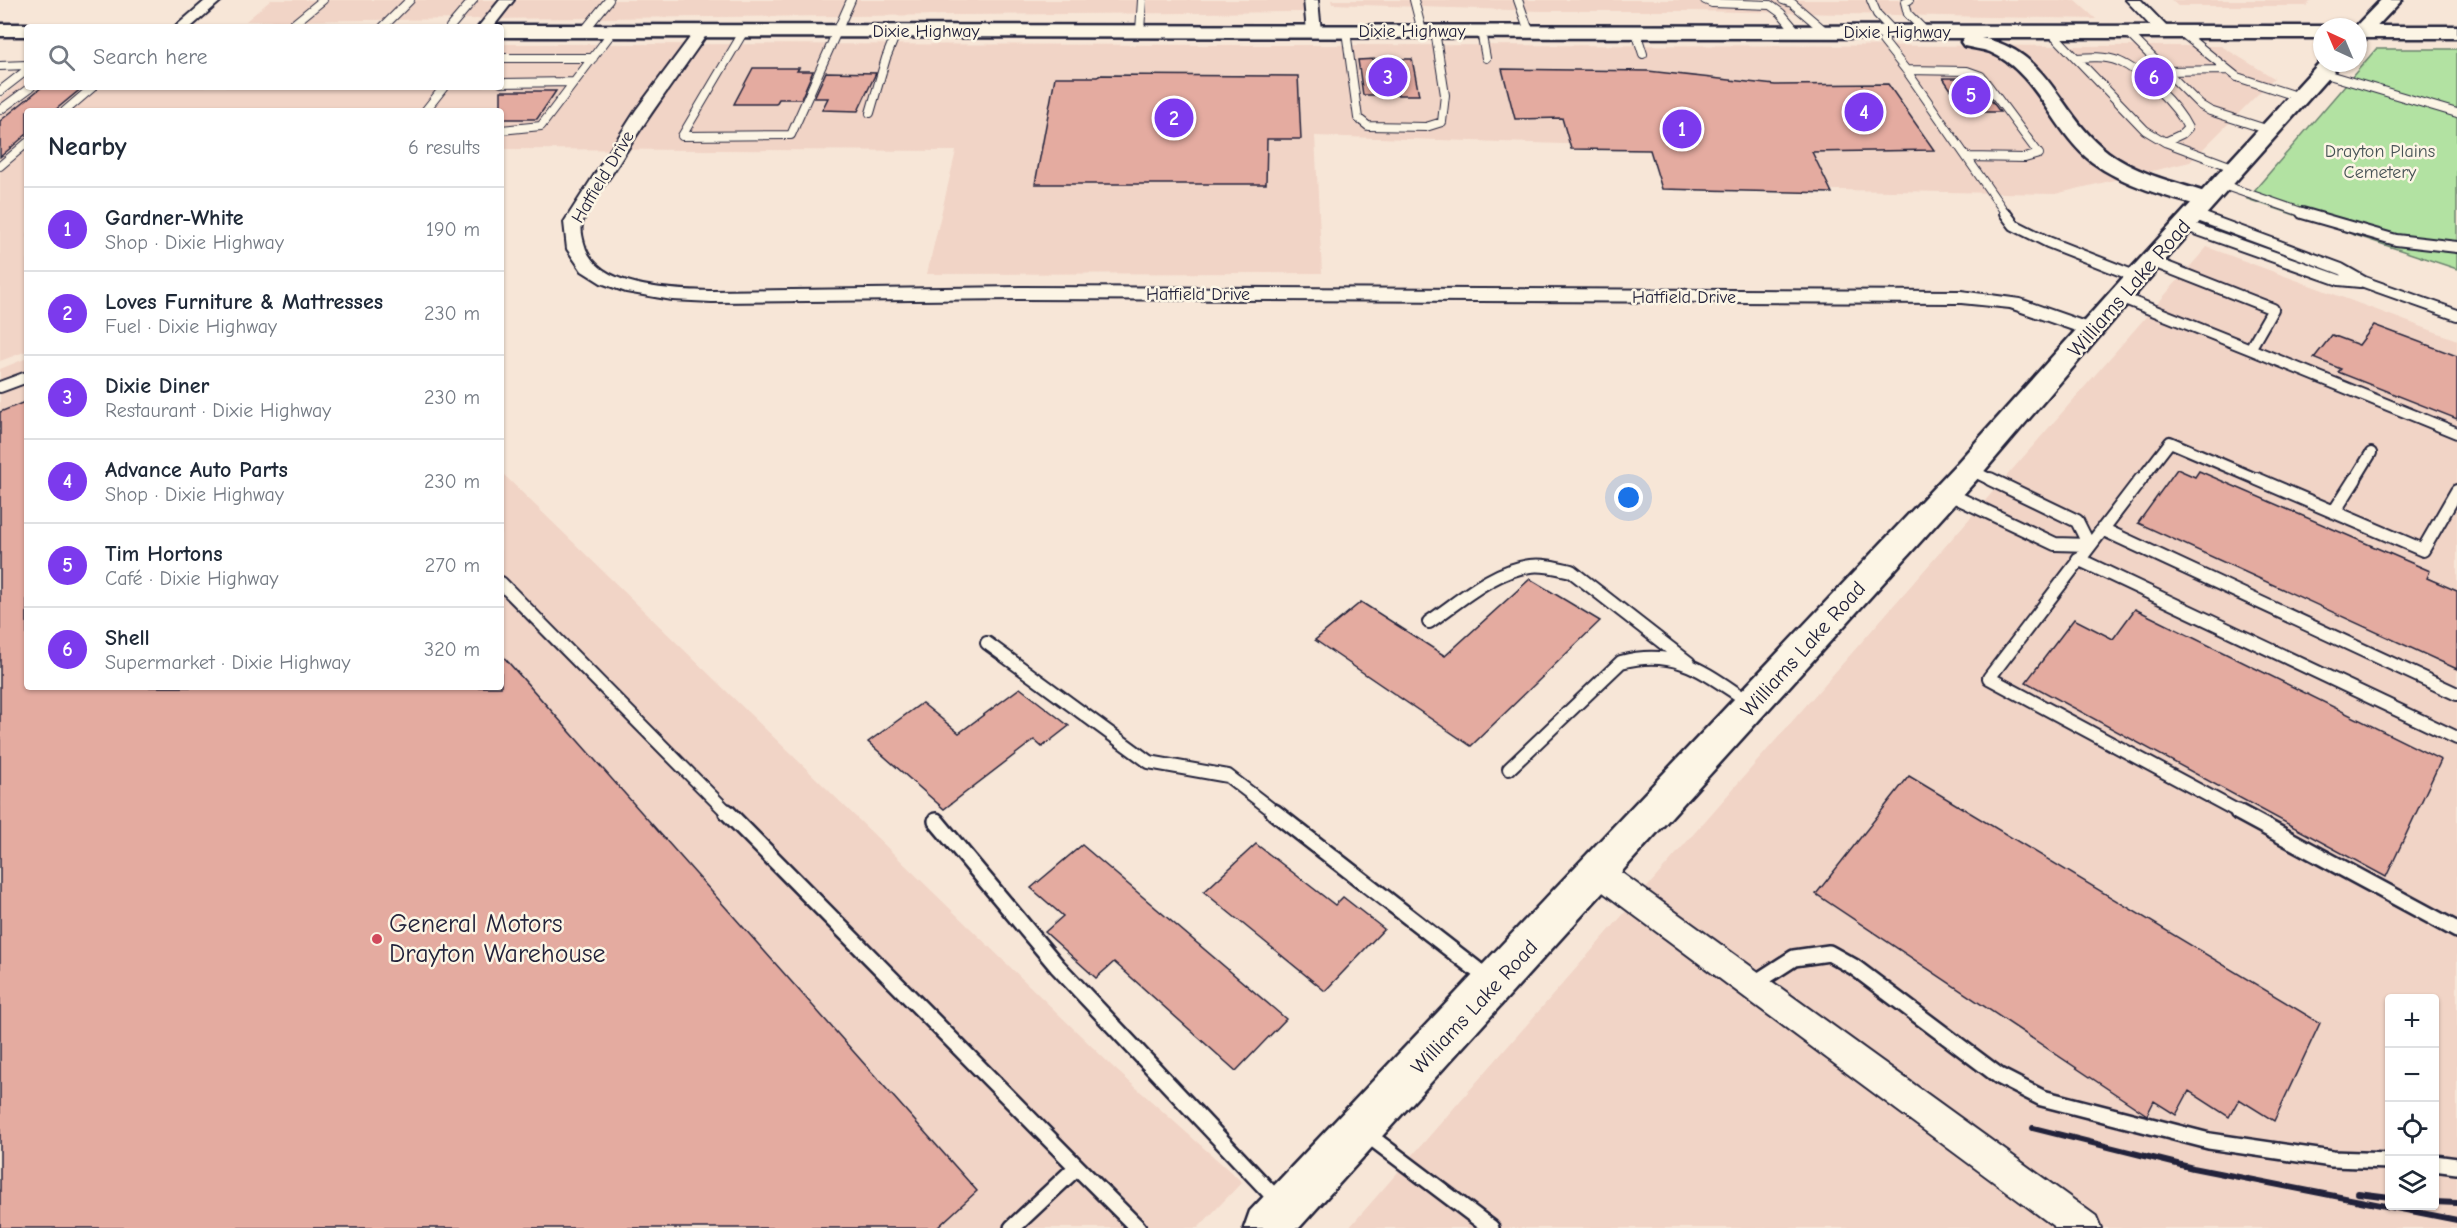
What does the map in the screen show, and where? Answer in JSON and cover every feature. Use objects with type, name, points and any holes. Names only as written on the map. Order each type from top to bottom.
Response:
[{"type":"main road","points":[[2367,25],[2392,0]]},
{"type":"main road","name":"Dixie Highway","points":[[504,31],[1346,32],[1425,25],[1481,31],[1526,24],[1636,32],[1826,32],[1888,37],[1926,32],[2313,32]]},
{"type":"main road","points":[[0,30],[24,30]]},
{"type":"main road","points":[[1694,32],[1735,40],[1888,37],[1980,42],[2012,53],[2040,83],[2081,140],[2101,157],[2128,172],[2208,198]]},
{"type":"main road","points":[[2367,33],[2457,32]]},
{"type":"main road","name":"Williams Lake Road","points":[[1276,1218],[1361,1130],[1958,481],[2144,269],[2322,72]]},
{"type":"street","points":[[186,24],[215,0]]},
{"type":"street","points":[[487,24],[507,0]]},
{"type":"street","points":[[1311,0],[1314,32]]},
{"type":"street","points":[[2133,0],[2172,32]]},
{"type":"street","name":"Hatfield Drive","points":[[702,31],[644,110],[573,222],[572,239],[575,251],[586,265],[605,279],[638,289],[686,296],[961,293],[1961,297],[2013,303],[2090,330]]},
{"type":"street","points":[[1598,872],[2084,1228]]},
{"type":"lane","points":[[293,24],[323,0]]},
{"type":"lane","points":[[386,24],[410,0]]},
{"type":"lane","points":[[453,24],[473,0]]},
{"type":"lane","points":[[584,31],[609,0]]},
{"type":"lane","points":[[744,31],[682,136],[791,135],[824,63],[835,31],[851,0]]},
{"type":"lane","points":[[1140,31],[1142,0]]},
{"type":"lane","points":[[1346,32],[1358,118],[1368,126],[1426,127],[1442,122],[1445,95],[1425,25],[1414,0]]},
{"type":"lane","points":[[1518,0],[1526,24]]},
{"type":"lane","points":[[1705,0],[1712,3],[1773,2],[1797,32]]},
{"type":"lane","points":[[1782,0],[1792,3],[1826,32]]},
{"type":"lane","points":[[1871,0],[1906,70],[2014,225],[2048,242],[2273,309],[2250,349]]},
{"type":"lane","points":[[1909,0],[1905,2],[1908,14],[1926,32]]},
{"type":"lane","points":[[504,130],[542,126],[613,31]]},
{"type":"lane","points":[[870,113],[886,58],[897,31]]},
{"type":"lane","points":[[1481,31],[1486,58]]},
{"type":"lane","points":[[1636,32],[1643,54]]},
{"type":"lane","points":[[2051,32],[2145,130],[2165,142],[2208,198],[2339,280],[2364,282]]},
{"type":"lane","points":[[2127,32],[2200,105],[2210,111],[2269,130]]},
{"type":"lane","points":[[2172,32],[2237,77],[2299,97]]},
{"type":"lane","points":[[2076,58],[2105,57],[2124,64],[2178,112],[2188,128],[2182,134],[2165,142]]},
{"type":"lane","points":[[504,58],[593,58]]},
{"type":"lane","points":[[0,66],[24,68]]},
{"type":"lane","points":[[1906,70],[1967,71],[1981,76],[2039,154],[2025,158],[1968,157]]},
{"type":"lane","points":[[2166,71],[2228,70]]},
{"type":"lane","points":[[0,92],[24,71]]},
{"type":"lane","points":[[2338,72],[2457,113]]},
{"type":"lane","points":[[504,83],[574,82]]},
{"type":"lane","points":[[0,110],[27,90]]},
{"type":"lane","points":[[68,108],[90,90]]},
{"type":"lane","points":[[427,108],[442,90]]},
{"type":"lane","points":[[0,166],[24,146]]},
{"type":"lane","points":[[2208,198],[2326,219],[2390,238],[2457,247]]},
{"type":"lane","points":[[2208,198],[2364,282],[2457,315]]},
{"type":"lane","points":[[2120,297],[2457,433]]},
{"type":"lane","points":[[0,387],[24,377]]},
{"type":"lane","points":[[2457,491],[2423,550],[2170,442],[1989,678],[2457,930]]},
{"type":"lane","points":[[2334,512],[2371,453]]},
{"type":"lane","points":[[1958,481],[2055,544],[2089,545]]},
{"type":"lane","points":[[1958,481],[2078,522],[2089,545]]},
{"type":"lane","points":[[2102,529],[2457,694]]},
{"type":"lane","points":[[2078,559],[2457,738]]},
{"type":"lane","points":[[1429,622],[1500,576],[1528,566],[1552,567],[1571,572],[1689,663],[1752,704]]},
{"type":"lane","points":[[504,586],[1138,1228]]},
{"type":"lane","points":[[987,643],[1149,762],[1228,777],[1496,984]]},
{"type":"lane","points":[[1509,770],[1621,662],[1637,656],[1677,658],[1689,663]]},
{"type":"lane","points":[[936,821],[1057,966],[1276,1218]]},
{"type":"lane","points":[[1751,985],[1794,958],[1829,953],[1854,967],[1999,1076],[2042,1098],[2209,1141],[2332,1159],[2385,1161]]},
{"type":"lane","points":[[1361,1130],[1491,1228]]},
{"type":"lane","points":[[2439,1164],[2457,1166]]},
{"type":"lane","points":[[1012,1228],[1077,1167]]},
{"type":"shaded area","points":[[271,0],[1303,0],[1305,12],[246,21]]},
{"type":"shaded area","points":[[1331,0],[2075,0],[2096,19],[1693,11],[1541,11],[1332,4]]},
{"type":"shaded area","points":[[2171,0],[2312,0],[2306,6],[2178,6]]},
{"type":"shaded area","points":[[504,44],[2221,46],[2274,78],[2190,162],[2055,194],[1669,187],[1657,147],[1315,136],[1322,273],[927,274],[956,151],[504,149],[504,108],[24,108],[24,352],[0,361],[0,99],[24,79],[24,90],[504,90]]},
{"type":"shaded area","points":[[2207,247],[2457,340],[2457,1228],[1349,1228]]},
{"type":"shaded area","name":"General Motors Drayton Warehouse","points":[[24,359],[24,690],[504,690],[504,475],[1114,1068],[1242,1182],[1198,1228],[0,1228],[0,369]]},
{"type":"green space","name":"Drayton Plains Cemetery","points":[[2376,49],[2457,49],[2457,269],[2247,199],[2356,72],[2367,72],[2367,59]]},
{"type":"building","points":[[1412,59],[1419,95],[1363,95],[1358,60]]},
{"type":"building","points":[[753,68],[799,68],[797,71],[813,71],[801,99],[779,99],[776,104],[734,104]]},
{"type":"building","points":[[1502,69],[1648,71],[1775,85],[1888,84],[1934,150],[1812,152],[1832,193],[1662,189],[1650,150],[1571,149],[1562,118],[1515,119]]},
{"type":"building","points":[[826,72],[876,73],[858,111],[822,110],[828,98],[814,98]]},
{"type":"building","points":[[1101,75],[1298,76],[1301,139],[1267,139],[1266,184],[1035,184],[1055,77],[1097,77]]},
{"type":"building","points":[[1943,78],[1968,78],[1977,81],[2000,112],[1966,112]]},
{"type":"building","points":[[38,90],[79,90],[58,108],[24,108],[24,137],[0,157],[0,121]]},
{"type":"building","points":[[501,91],[556,91],[537,119],[504,119],[504,108],[501,108]]},
{"type":"building","points":[[2374,325],[2457,356],[2457,419],[2338,372],[2341,369],[2314,358],[2332,335],[2359,345]]},
{"type":"building","name":"General Motors Drayton Warehouse","points":[[24,402],[24,690],[504,690],[504,657],[977,1191],[937,1228],[0,1228],[0,412]]},
{"type":"building","points":[[2177,469],[2195,477],[2199,471],[2430,571],[2427,578],[2457,591],[2457,669],[2138,523]]},
{"type":"building","points":[[1530,579],[1600,621],[1471,746],[1315,640],[1361,602],[1445,656]]},
{"type":"building","points":[[2135,609],[2441,760],[2386,877],[2026,682],[2074,619],[2113,639]]},
{"type":"building","points":[[1020,688],[1069,726],[1042,747],[1034,740],[944,809],[868,742],[922,703],[959,733]]},
{"type":"building","points":[[1909,776],[2320,1023],[2274,1121],[2239,1099],[2229,1117],[2189,1091],[2176,1115],[2154,1101],[2147,1115],[1816,894]]},
{"type":"building","points":[[1256,844],[1335,905],[1343,897],[1384,929],[1325,991],[1204,892]]},
{"type":"building","points":[[1082,845],[1286,1019],[1236,1071],[1114,962],[1096,978],[1045,932],[1063,916],[1031,888]]},
{"type":"railway","points":[[2033,1128],[2193,1168],[2457,1220]]},
{"type":"railway","points":[[2358,1193],[2385,1196]]},
{"type":"railway","points":[[2439,1202],[2457,1203]]},
{"type":"place","name":"Dixie Diner","points":[[1388,77]]},
{"type":"place","name":"Shell","points":[[2154,77]]},
{"type":"place","name":"Tim Hortons","points":[[1971,95]]},
{"type":"place","name":"Advance Auto Parts","points":[[1864,112]]},
{"type":"place","name":"Loves Furniture & Mattresses","points":[[1174,118]]},
{"type":"place","name":"Gardner-White","points":[[1682,129]]},
{"type":"place","name":"General Motors Drayton Warehouse","points":[[377,939]]}]
